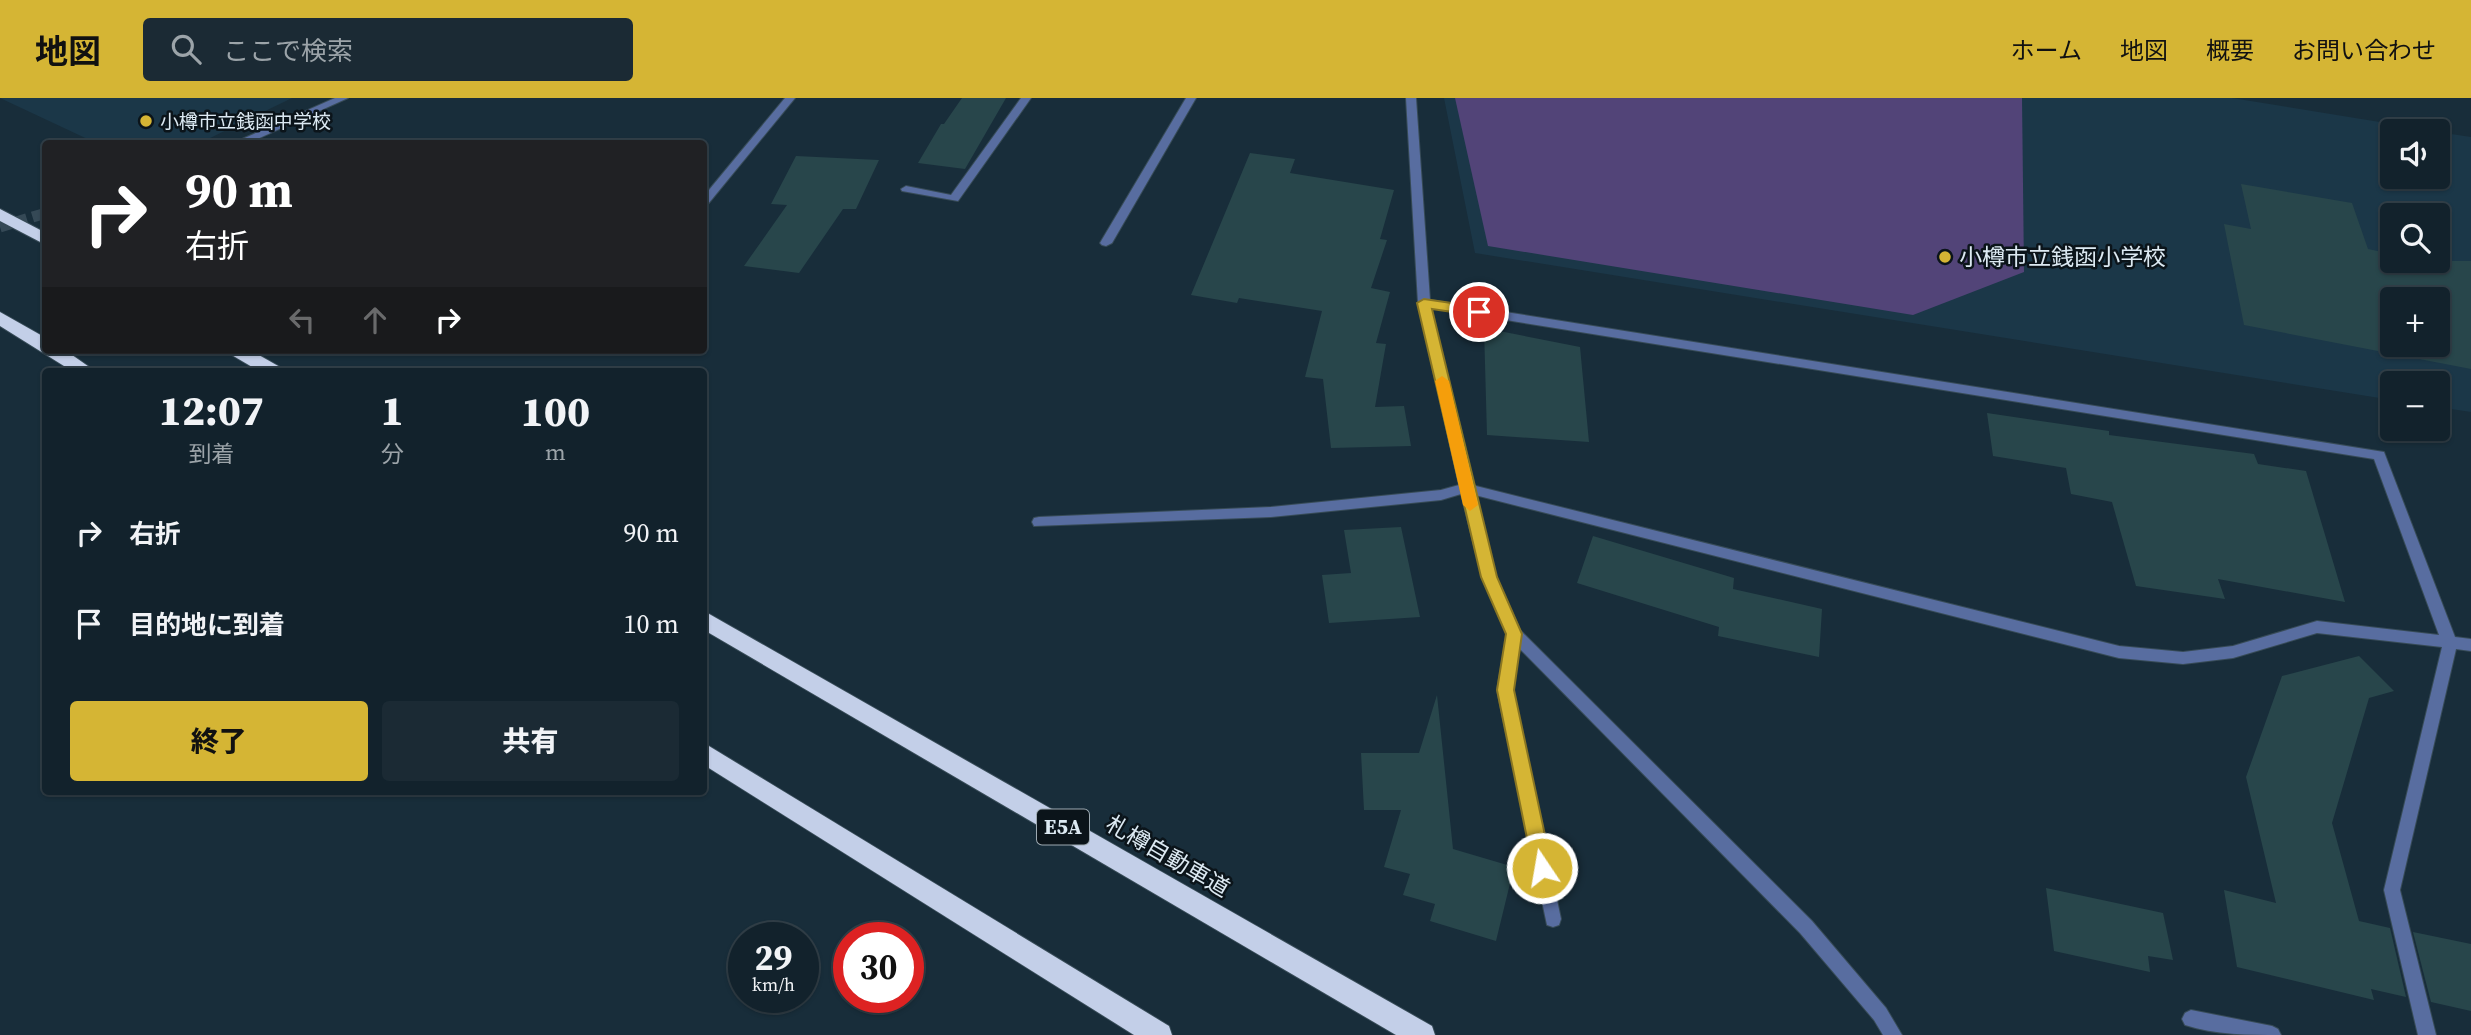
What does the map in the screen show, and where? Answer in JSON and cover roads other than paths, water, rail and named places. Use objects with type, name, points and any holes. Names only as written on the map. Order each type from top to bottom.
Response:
[{"type":"highway","points":[[0,214],[42,238]]},
{"type":"highway","points":[[0,318],[42,344]]},
{"type":"highway","points":[[58,354],[81,368]]},
{"type":"highway","points":[[243,354],[268,368]]},
{"type":"highway","name":"札樽自動車道","points":[[707,622],[1422,1035]]},
{"type":"highway","points":[[707,755],[1159,1035]]},
{"type":"street","points":[[245,140],[343,98]]},
{"type":"street","points":[[707,198],[790,98]]},
{"type":"street","points":[[906,189],[954,199],[1026,98]]},
{"type":"street","points":[[1107,243],[1192,98]]},
{"type":"street","points":[[1411,98],[1424,303],[1489,577],[1514,634],[1806,927],[1880,1014],[1893,1035]]},
{"type":"street","points":[[1424,303],[2379,455],[2450,644],[2392,890],[2427,1035]]},
{"type":"street","points":[[1039,522],[1271,512],[1441,495],[1466,488],[2119,652],[2183,658],[2233,652],[2317,627],[2471,645]]},
{"type":"street","points":[[1514,634],[1505,690],[1553,919]]},
{"type":"street","points":[[2191,1019],[2272,1035]]},
{"type":"tunnel","points":[[0,227],[42,214]]},
{"type":"place","name":"小樽市立銭函中学校","points":[[146,121]]},
{"type":"place","name":"小樽市立銭函小学校","points":[[1945,257]]}]
